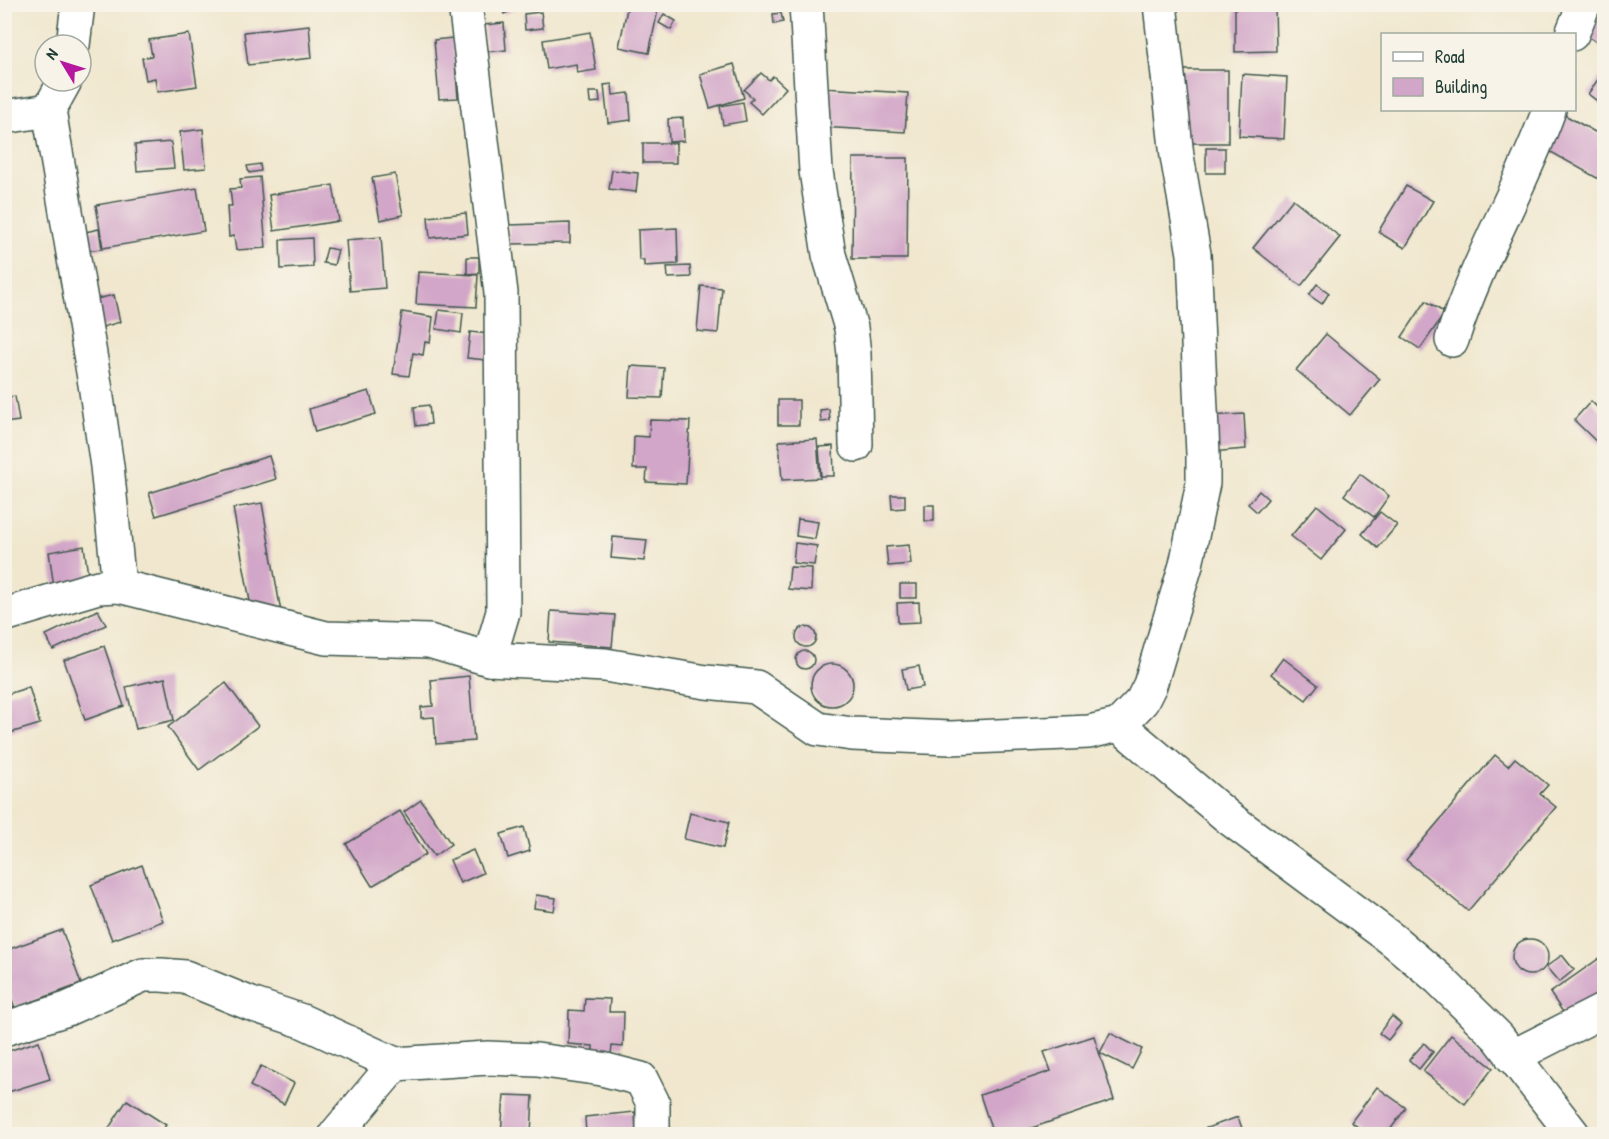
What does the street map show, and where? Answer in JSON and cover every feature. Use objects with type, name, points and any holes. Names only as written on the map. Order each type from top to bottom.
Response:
[{"type":"street","points":[[74,33],[78,4]]},
{"type":"street","points":[[465,4],[501,293],[503,612],[489,659]]},
{"type":"street","points":[[806,4],[816,171],[829,255],[851,328],[854,354],[856,445]]},
{"type":"street","points":[[4,615],[98,587],[119,586],[135,589],[145,595],[193,603],[298,633],[363,641],[429,641],[489,659],[605,665],[706,682],[756,687],[818,729],[852,734],[992,737],[1089,732],[1119,725],[1142,701],[1150,685],[1186,565],[1203,483],[1203,416],[1194,254],[1177,156],[1160,4]]},
{"type":"street","points":[[1572,33],[1584,4]]},
{"type":"street","points":[[58,93],[49,110],[95,384],[107,466],[119,586]]},
{"type":"street","points":[[4,117],[49,110]]},
{"type":"street","points":[[1452,340],[1466,297],[1527,166],[1549,111]]},
{"type":"street","points":[[1119,725],[1229,818],[1392,940],[1439,979],[1474,1011],[1573,1134]]},
{"type":"street","points":[[4,1029],[67,1009],[143,975],[185,977],[251,1004],[302,1021],[395,1064],[488,1058],[537,1060],[602,1069],[641,1079],[653,1102],[653,1134]]},
{"type":"street","points":[[1512,1057],[1605,1010]]},
{"type":"street","points":[[336,1134],[395,1064]]},
{"type":"building","points":[[500,4],[525,4],[504,14]]},
{"type":"building","points":[[628,4],[658,10],[649,53],[619,47]]},
{"type":"building","points":[[1275,4],[1276,51],[1235,52],[1235,6]]},
{"type":"building","points":[[1604,6],[1604,47],[1586,35]]},
{"type":"building","points":[[541,12],[543,28],[525,30],[524,14]]},
{"type":"building","points":[[781,13],[783,22],[774,24],[773,14]]},
{"type":"building","points":[[664,14],[676,21],[671,30],[659,23]]},
{"type":"building","points":[[504,23],[506,50],[486,52],[484,25]]},
{"type":"building","points":[[309,25],[312,58],[248,65],[244,32]]},
{"type":"building","points":[[590,32],[596,70],[577,73],[576,64],[547,69],[543,40]]},
{"type":"building","points":[[189,34],[197,86],[157,92],[155,78],[146,80],[142,58],[152,56],[149,40]]},
{"type":"building","points":[[453,38],[458,98],[439,99],[434,40]]},
{"type":"building","points":[[734,64],[744,98],[710,108],[700,74]]},
{"type":"building","points":[[1181,70],[1228,70],[1228,143],[1182,143]]},
{"type":"building","points":[[761,73],[769,80],[773,76],[786,88],[762,114],[749,102],[753,98],[744,90]]},
{"type":"building","points":[[1604,73],[1604,106],[1588,94]]},
{"type":"building","points":[[1242,74],[1287,77],[1284,139],[1239,136]]},
{"type":"building","points":[[612,84],[613,95],[629,93],[631,120],[608,123],[604,85]]},
{"type":"building","points":[[823,88],[908,93],[905,132],[820,127]]},
{"type":"building","points":[[589,92],[599,92],[600,102],[590,103]]},
{"type":"building","points":[[743,102],[746,121],[723,125],[720,106]]},
{"type":"building","points":[[1563,114],[1604,137],[1604,182],[1544,148]]},
{"type":"building","points":[[683,118],[684,141],[669,142],[668,119]]},
{"type":"building","points":[[203,129],[206,168],[184,170],[180,132]]},
{"type":"building","points":[[171,142],[174,168],[137,171],[135,145]]},
{"type":"building","points":[[643,143],[676,143],[676,163],[643,163]]},
{"type":"building","points":[[1206,148],[1225,148],[1225,173],[1206,173]]},
{"type":"building","points":[[853,158],[908,158],[907,259],[852,259]]},
{"type":"building","points":[[260,164],[261,171],[249,173],[247,166]]},
{"type":"building","points":[[612,170],[638,173],[636,192],[609,189]]},
{"type":"building","points":[[395,174],[403,215],[380,220],[372,178]]},
{"type":"building","points":[[260,177],[266,248],[236,250],[234,236],[229,237],[227,206],[232,206],[230,189],[241,188],[240,179]]},
{"type":"building","points":[[333,185],[339,221],[274,231],[269,195]]},
{"type":"building","points":[[1406,186],[1433,201],[1405,248],[1378,232]]},
{"type":"building","points":[[197,188],[204,231],[103,248],[96,205]]},
{"type":"building","points":[[1293,199],[1340,237],[1301,286],[1253,248]]},
{"type":"building","points":[[466,213],[468,234],[430,238],[428,217]]},
{"type":"building","points":[[570,223],[570,243],[509,244],[509,225]]},
{"type":"building","points":[[677,228],[678,264],[644,266],[644,260],[639,260],[638,230]]},
{"type":"building","points":[[99,229],[102,249],[84,251],[81,233]]},
{"type":"building","points":[[381,237],[385,288],[350,291],[346,240]]},
{"type":"building","points":[[312,238],[313,267],[281,269],[280,240]]},
{"type":"building","points":[[327,248],[338,250],[334,265],[323,263]]},
{"type":"building","points":[[467,257],[479,257],[479,273],[467,274]]},
{"type":"building","points":[[690,266],[691,277],[668,278],[667,267]]},
{"type":"building","points":[[418,272],[478,275],[476,307],[416,304]]},
{"type":"building","points":[[1317,284],[1329,293],[1322,304],[1309,295]]},
{"type":"building","points":[[701,286],[722,288],[718,333],[697,331]]},
{"type":"building","points":[[114,295],[120,322],[99,328],[92,300]]},
{"type":"building","points":[[1426,301],[1445,313],[1420,349],[1402,337]]},
{"type":"building","points":[[439,310],[463,313],[461,333],[436,329]]},
{"type":"building","points":[[402,312],[433,317],[430,343],[425,342],[423,355],[413,353],[409,376],[393,374]]},
{"type":"building","points":[[470,332],[489,334],[486,360],[467,358]]},
{"type":"building","points":[[1326,334],[1380,379],[1350,415],[1296,370]]},
{"type":"building","points":[[631,366],[664,368],[662,398],[629,397]]},
{"type":"building","points":[[369,391],[376,414],[315,432],[309,409]]},
{"type":"building","points":[[15,396],[19,421],[4,423],[4,398]]},
{"type":"building","points":[[778,400],[799,400],[799,425],[778,425]]},
{"type":"building","points":[[1591,401],[1604,414],[1604,449],[1574,420]]},
{"type":"building","points":[[429,405],[431,424],[416,426],[414,407]]},
{"type":"building","points":[[829,409],[830,421],[821,422],[820,410]]},
{"type":"building","points":[[1244,414],[1246,449],[1210,452],[1208,416]]},
{"type":"building","points":[[650,420],[690,421],[686,484],[646,482],[647,469],[633,469],[634,436],[649,437]]},
{"type":"building","points":[[817,439],[820,478],[782,480],[779,441]]},
{"type":"building","points":[[833,446],[834,476],[821,476],[819,447]]},
{"type":"building","points":[[269,456],[276,479],[156,516],[149,493]]},
{"type":"building","points":[[1360,474],[1389,496],[1374,517],[1344,495]]},
{"type":"building","points":[[1259,491],[1268,499],[1257,512],[1248,504]]},
{"type":"building","points":[[891,495],[905,495],[905,508],[892,509]]},
{"type":"building","points":[[262,503],[281,612],[253,618],[233,508]]},
{"type":"building","points":[[925,505],[934,505],[934,521],[925,521]]},
{"type":"building","points":[[1317,505],[1346,529],[1321,560],[1291,536]]},
{"type":"building","points":[[1380,512],[1397,525],[1378,548],[1362,534]]},
{"type":"building","points":[[798,519],[818,522],[815,539],[796,536]]},
{"type":"building","points":[[613,537],[647,540],[644,561],[611,558]]},
{"type":"building","points":[[795,543],[817,546],[814,565],[793,563]]},
{"type":"building","points":[[909,545],[911,564],[888,566],[886,547]]},
{"type":"building","points":[[84,546],[89,582],[54,587],[49,552]]},
{"type":"building","points":[[790,567],[812,568],[811,591],[788,589]]},
{"type":"building","points":[[900,584],[917,584],[917,598],[900,598]]},
{"type":"building","points":[[919,602],[920,622],[898,623],[897,603]]},
{"type":"building","points":[[98,610],[106,625],[53,650],[46,635]]},
{"type":"building","points":[[551,611],[615,615],[612,647],[549,642]]},
{"type":"building","points":[[802,627],[810,627],[816,633],[816,641],[810,647],[802,647],[796,641],[796,633]]},
{"type":"building","points":[[104,646],[124,706],[85,720],[64,660]]},
{"type":"building","points":[[805,651],[813,656],[814,660],[809,668],[805,669],[797,664],[796,660],[801,652]]},
{"type":"building","points":[[1283,658],[1318,685],[1306,700],[1271,674]]},
{"type":"building","points":[[832,664],[840,665],[847,670],[852,677],[852,693],[847,700],[840,705],[832,706],[824,705],[817,700],[812,693],[811,685],[812,677],[817,670],[824,665]]},
{"type":"building","points":[[919,666],[923,687],[906,690],[902,669]]},
{"type":"building","points":[[469,676],[474,741],[436,744],[434,717],[421,718],[421,707],[433,706],[431,680]]},
{"type":"building","points":[[165,678],[174,720],[136,729],[126,687]]},
{"type":"building","points":[[226,683],[258,726],[199,770],[168,727]]},
{"type":"building","points":[[29,687],[40,724],[10,733],[5,715],[5,695]]},
{"type":"building","points":[[1495,755],[1508,766],[1515,758],[1548,785],[1540,794],[1556,807],[1468,911],[1406,860]]},
{"type":"building","points":[[421,800],[451,844],[434,856],[404,812]]},
{"type":"building","points":[[400,811],[426,854],[372,886],[346,844]]},
{"type":"building","points":[[690,813],[729,822],[723,848],[684,839]]},
{"type":"building","points":[[524,827],[530,851],[508,858],[501,834]]},
{"type":"building","points":[[473,850],[483,873],[460,883],[450,860]]},
{"type":"building","points":[[142,865],[163,921],[112,940],[91,885]]},
{"type":"building","points":[[536,895],[556,898],[554,911],[534,908]]},
{"type":"building","points":[[62,930],[81,984],[15,1008],[4,978],[4,951]]},
{"type":"building","points":[[1530,939],[1542,945],[1548,957],[1542,969],[1530,975],[1518,969],[1512,957],[1518,945]]},
{"type":"building","points":[[1562,955],[1574,970],[1559,982],[1546,967]]},
{"type":"building","points":[[1604,955],[1604,1001],[1571,1024],[1550,993]]},
{"type":"building","points":[[585,998],[610,999],[609,1012],[624,1012],[623,1047],[612,1046],[611,1054],[593,1053],[593,1046],[568,1044],[569,1010],[584,1011]]},
{"type":"building","points":[[1392,1016],[1401,1024],[1388,1040],[1379,1033]]},
{"type":"building","points":[[1110,1033],[1142,1049],[1132,1069],[1100,1053]]},
{"type":"building","points":[[1451,1035],[1493,1068],[1465,1104],[1423,1071]]},
{"type":"building","points":[[1094,1036],[1114,1100],[1014,1134],[993,1134],[980,1095],[1051,1071],[1044,1052]]},
{"type":"building","points":[[39,1041],[50,1079],[5,1093],[5,1052]]},
{"type":"building","points":[[1424,1043],[1433,1052],[1419,1069],[1409,1060]]},
{"type":"building","points":[[261,1066],[294,1083],[284,1104],[250,1086]]},
{"type":"building","points":[[1377,1087],[1406,1108],[1387,1134],[1368,1134],[1351,1122]]},
{"type":"building","points":[[504,1095],[533,1096],[531,1134],[501,1134]]},
{"type":"building","points":[[127,1100],[166,1125],[160,1134],[105,1134]]},
{"type":"building","points":[[635,1112],[636,1134],[586,1134],[585,1117]]},
{"type":"building","points":[[1238,1117],[1244,1134],[1206,1134],[1204,1129]]}]
